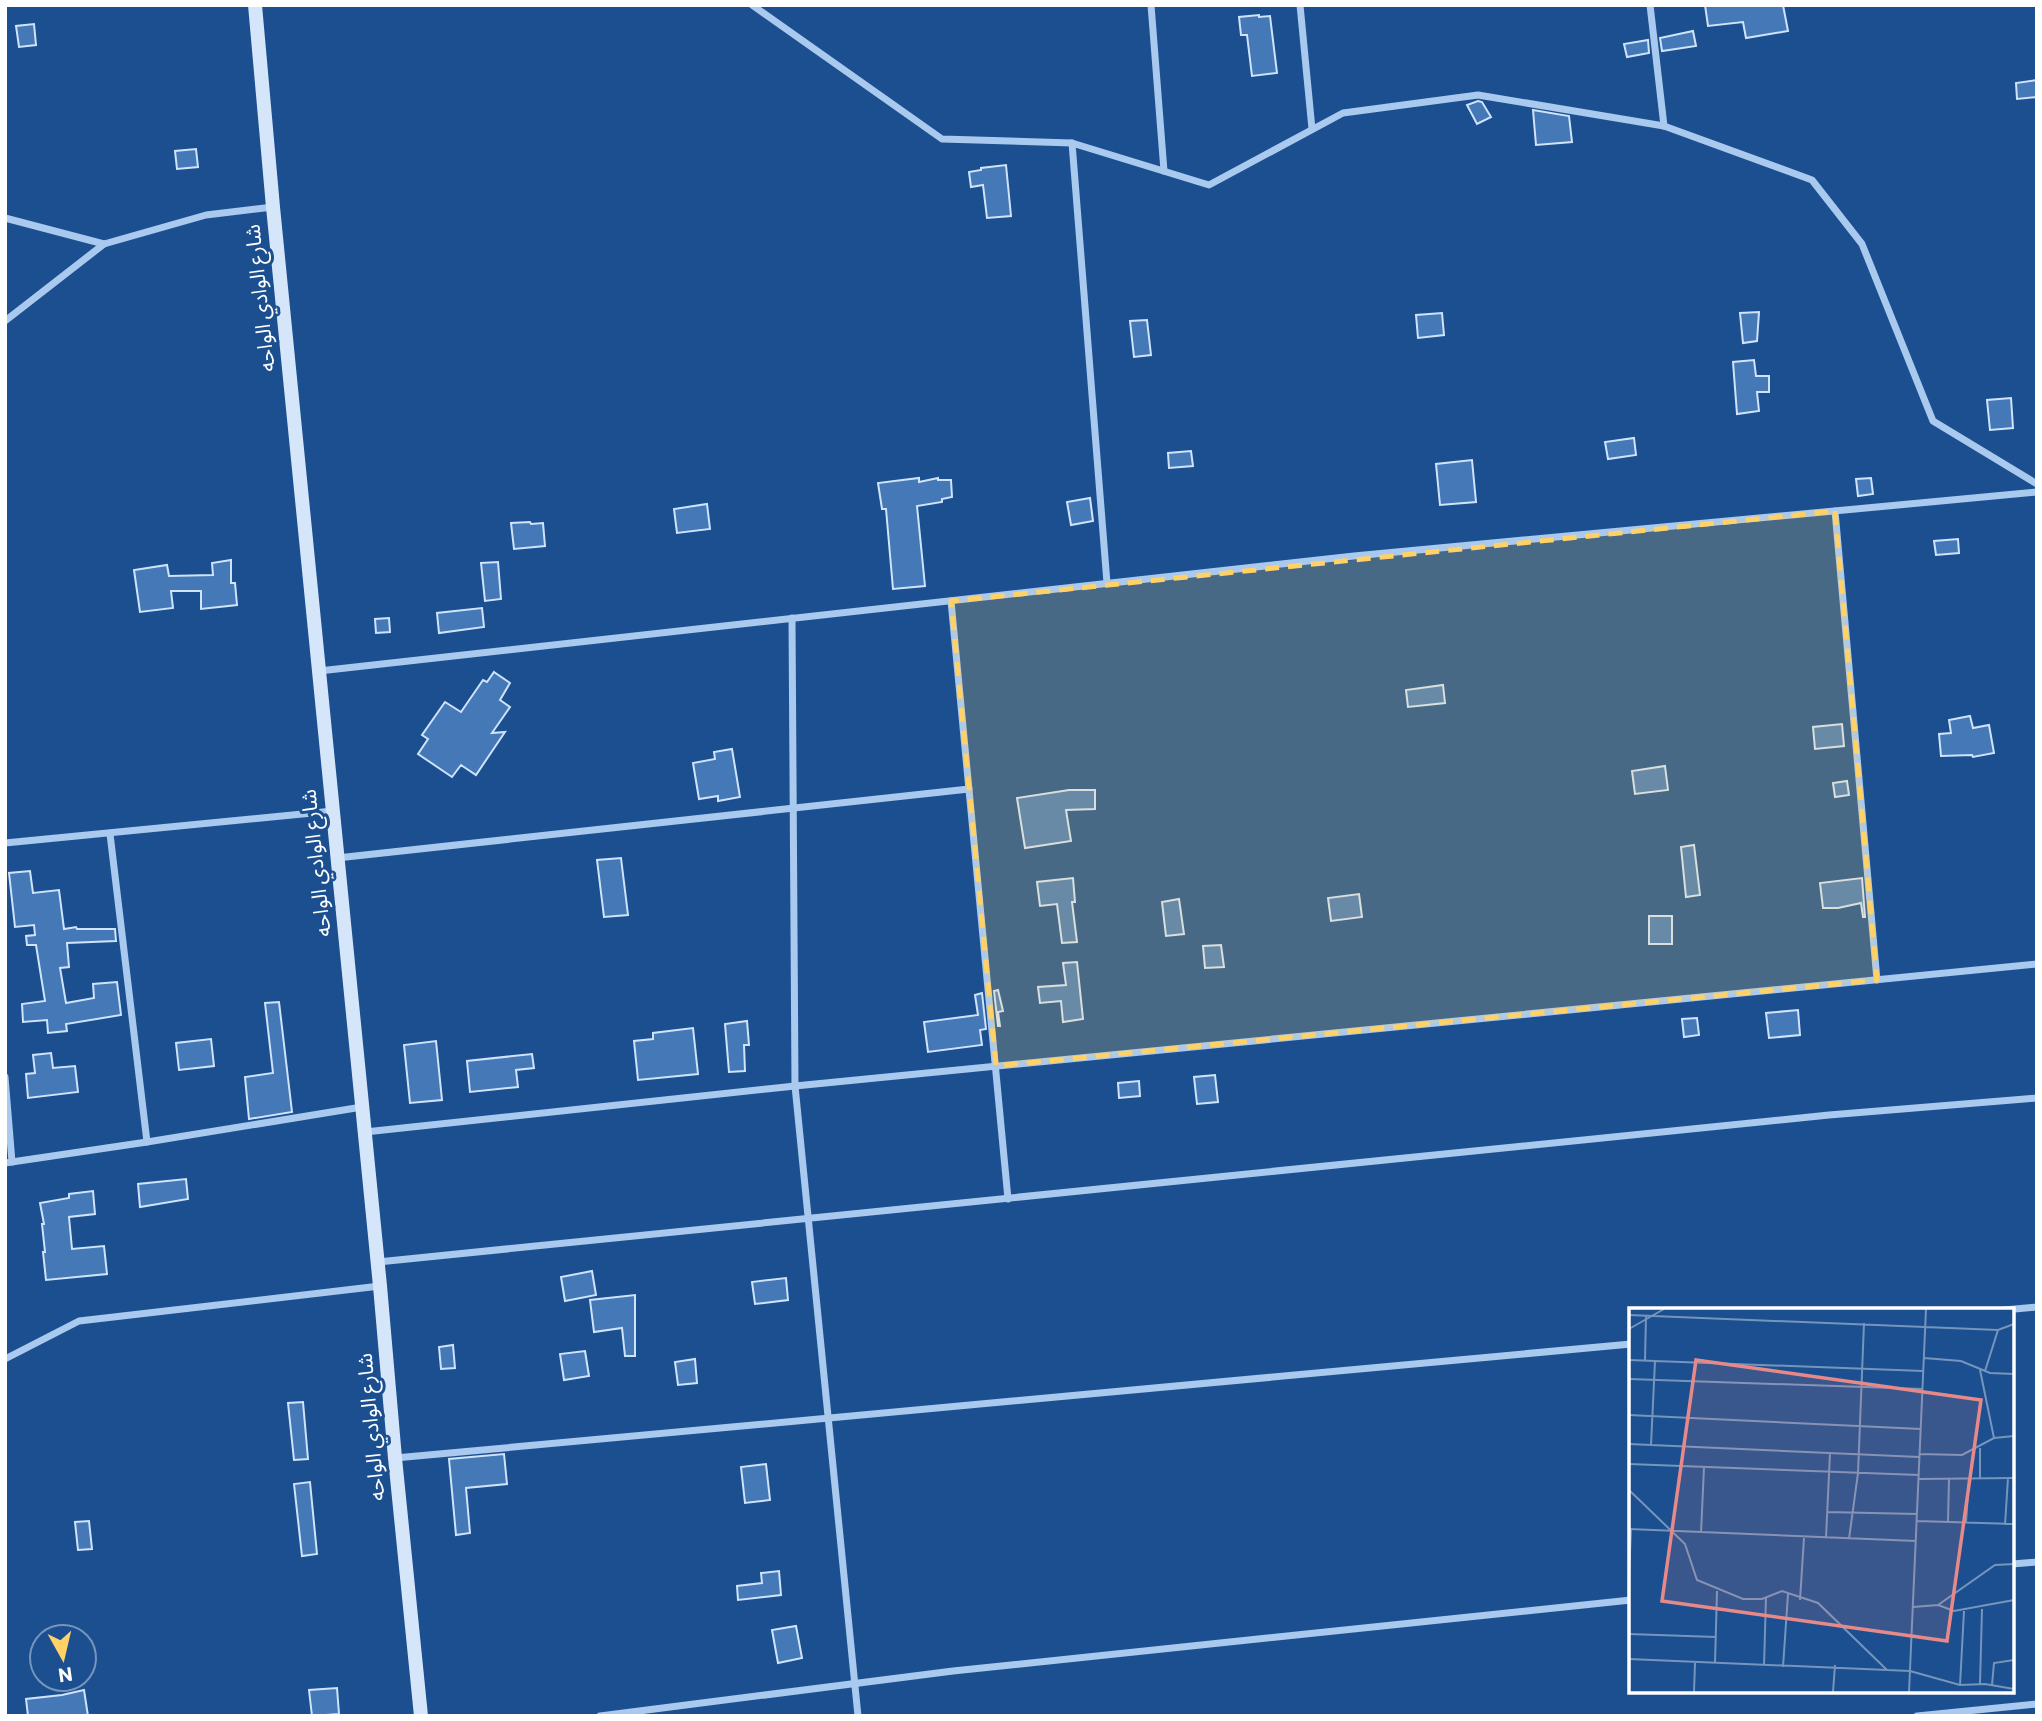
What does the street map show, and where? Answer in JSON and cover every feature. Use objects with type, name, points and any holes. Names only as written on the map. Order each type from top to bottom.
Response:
[{"type":"main road","name":"شارع الوادي الواحه","points":[[255,5],[421,1716]]},
{"type":"street","points":[[751,5],[942,139],[1072,143],[1209,185],[1343,113],[1478,95],[1664,126],[1812,180],[1862,244],[1933,421],[2037,484]]},
{"type":"street","points":[[1151,5],[1164,171]]},
{"type":"street","points":[[1300,5],[1312,129]]},
{"type":"street","points":[[1650,5],[1664,126]]},
{"type":"street","points":[[1072,143],[1107,583]]},
{"type":"street","points":[[5,321],[104,244],[206,215],[273,207]]},
{"type":"street","points":[[5,218],[104,244]]},
{"type":"street","points":[[319,671],[1367,555],[2037,492]]},
{"type":"street","points":[[1835,511],[1877,980]]},
{"type":"street","points":[[951,601],[1008,1199]]},
{"type":"street","points":[[792,618],[795,1086],[858,1716]]},
{"type":"street","points":[[337,858],[969,789]]},
{"type":"street","points":[[5,843],[332,811]]},
{"type":"street","points":[[110,834],[147,1142]]},
{"type":"street","points":[[364,1133],[795,1086],[2037,964]]},
{"type":"street","points":[[5,1077],[9,1162],[362,1107]]},
{"type":"street","points":[[378,1262],[1829,1115],[2037,1098]]},
{"type":"street","points":[[5,1360],[79,1321],[380,1286]]},
{"type":"street","points":[[2014,1309],[2037,1307]]},
{"type":"street","points":[[395,1458],[1629,1344]]},
{"type":"street","points":[[2014,1564],[2037,1562]]},
{"type":"street","points":[[600,1716],[953,1671],[1629,1600]]},
{"type":"street","points":[[1917,1716],[2037,1704]]},
{"type":"highlighted area","points":[[1835,511],[1877,980],[996,1066],[951,601]]},
{"type":"building","points":[[1705,5],[1783,5],[1788,31],[1746,38],[1743,22],[1708,26]]},
{"type":"building","points":[[1270,16],[1277,73],[1252,76],[1247,35],[1241,35],[1239,17]]},
{"type":"building","points":[[34,24],[36,45],[19,47],[16,26]]},
{"type":"building","points":[[1693,31],[1696,46],[1662,51],[1660,38]]},
{"type":"building","points":[[1648,40],[1649,53],[1627,57],[1624,44]]},
{"type":"building","points":[[2037,80],[2037,97],[2017,99],[2016,83]]},
{"type":"building","points":[[1482,102],[1491,117],[1477,124],[1467,105]]},
{"type":"building","points":[[1533,110],[1569,116],[1572,142],[1536,145]]},
{"type":"building","points":[[196,149],[198,167],[177,169],[175,151]]},
{"type":"building","points":[[1006,165],[1011,216],[987,218],[983,185],[971,187],[969,172]]},
{"type":"building","points":[[1759,312],[1757,341],[1743,343],[1740,313]]},
{"type":"building","points":[[1442,313],[1444,335],[1418,338],[1416,315]]},
{"type":"building","points":[[1147,320],[1151,355],[1134,357],[1130,321]]},
{"type":"building","points":[[1754,360],[1756,376],[1769,376],[1769,392],[1757,392],[1759,411],[1737,414],[1733,362]]},
{"type":"building","points":[[2011,398],[2013,428],[1990,430],[1987,400]]},
{"type":"building","points":[[1634,438],[1636,455],[1608,459],[1605,442]]},
{"type":"building","points":[[1191,451],[1193,466],[1169,468],[1168,453]]},
{"type":"building","points":[[1472,460],[1476,502],[1440,505],[1436,464]]},
{"type":"building","points":[[919,478],[919,482],[938,478],[951,480],[952,497],[942,499],[942,502],[917,506],[925,586],[893,589],[886,509],[882,509],[878,483]]},
{"type":"building","points":[[1871,478],[1873,494],[1858,496],[1856,479]]},
{"type":"building","points":[[1090,498],[1093,521],[1071,525],[1067,502]]},
{"type":"building","points":[[707,504],[710,529],[677,533],[674,509]]},
{"type":"building","points":[[511,523],[543,523],[545,546],[514,549]]},
{"type":"building","points":[[1958,539],[1959,553],[1936,555],[1934,541]]},
{"type":"building","points":[[231,560],[231,583],[235,583],[237,605],[201,609],[201,591],[171,591],[173,608],[140,612],[134,570],[167,565],[169,576],[213,575],[212,563]]},
{"type":"building","points":[[498,562],[501,599],[485,601],[481,563]]},
{"type":"building","points":[[482,608],[484,627],[439,633],[437,613]]},
{"type":"building","points":[[389,618],[390,632],[376,633],[375,619]]},
{"type":"building","points":[[494,672],[510,683],[500,700],[510,707],[492,733],[505,732],[476,775],[461,765],[452,777],[418,754],[428,739],[422,735],[445,702],[461,712],[483,680],[487,682]]},
{"type":"building","points":[[1443,685],[1445,703],[1408,707],[1406,690]]},
{"type":"building","points":[[1970,716],[1973,728],[1989,725],[1994,753],[1973,757],[1941,756],[1939,734],[1951,733],[1949,720]]},
{"type":"building","points":[[1842,724],[1844,746],[1815,749],[1813,727]]},
{"type":"building","points":[[732,749],[740,797],[718,801],[718,796],[699,799],[693,763],[715,759],[714,752]]},
{"type":"building","points":[[1665,766],[1668,790],[1635,794],[1632,771]]},
{"type":"building","points":[[1847,781],[1849,795],[1835,797],[1833,783]]},
{"type":"building","points":[[1069,790],[1095,790],[1095,809],[1066,810],[1071,841],[1025,848],[1017,798]]},
{"type":"building","points":[[1694,845],[1700,895],[1686,897],[1681,847]]},
{"type":"building","points":[[621,858],[628,915],[604,917],[597,860]]},
{"type":"building","points":[[30,871],[33,893],[59,890],[64,929],[115,929],[116,941],[67,943],[69,967],[60,968],[66,1003],[94,998],[93,984],[117,982],[121,1015],[66,1024],[67,1031],[48,1033],[47,1020],[23,1022],[22,1004],[45,1001],[36,945],[27,945],[26,936],[35,935],[34,925],[15,927],[9,873]]},
{"type":"building","points":[[1073,878],[1075,902],[1072,902],[1077,942],[1062,943],[1057,904],[1040,906],[1037,882]]},
{"type":"building","points":[[1862,878],[1865,917],[1861,903],[1823,908],[1820,883]]},
{"type":"building","points":[[1359,894],[1362,917],[1331,921],[1328,898]]},
{"type":"building","points":[[1179,899],[1184,934],[1166,936],[1162,902]]},
{"type":"building","points":[[1649,916],[1672,916],[1672,944],[1649,944]]},
{"type":"building","points":[[1221,945],[1224,967],[1205,968],[1203,946]]},
{"type":"building","points":[[1077,962],[1083,1019],[1063,1022],[1061,1001],[1040,1003],[1038,987],[1066,985],[1063,963]]},
{"type":"building","points":[[998,990],[1003,1011],[998,1012],[1000,1026],[994,991]]},
{"type":"building","points":[[982,993],[986,1029],[980,1030],[982,1045],[928,1052],[924,1022],[978,1015],[975,995]]},
{"type":"building","points":[[279,1002],[292,1112],[249,1119],[245,1077],[273,1073],[265,1003]]},
{"type":"building","points":[[1798,1010],[1800,1035],[1769,1038],[1766,1013]]},
{"type":"building","points":[[1697,1018],[1699,1035],[1684,1037],[1682,1019]]},
{"type":"building","points":[[747,1021],[749,1045],[744,1045],[745,1071],[729,1072],[725,1024]]},
{"type":"building","points":[[693,1028],[698,1074],[638,1080],[634,1041],[653,1039],[653,1033]]},
{"type":"building","points":[[211,1039],[214,1066],[179,1070],[176,1043]]},
{"type":"building","points":[[436,1041],[442,1100],[410,1103],[404,1045]]},
{"type":"building","points":[[51,1053],[53,1068],[75,1066],[78,1092],[28,1098],[26,1074],[35,1073],[33,1055]]},
{"type":"building","points":[[532,1054],[534,1068],[516,1070],[518,1087],[470,1092],[467,1061]]},
{"type":"building","points":[[1215,1075],[1218,1102],[1197,1104],[1194,1077]]},
{"type":"building","points":[[1139,1081],[1140,1096],[1119,1098],[1118,1083]]},
{"type":"building","points":[[186,1179],[188,1199],[140,1207],[138,1184]]},
{"type":"building","points":[[93,1191],[95,1214],[69,1217],[72,1249],[104,1246],[107,1274],[46,1280],[44,1224],[40,1203],[69,1198],[69,1194]]},
{"type":"building","points":[[592,1271],[596,1295],[565,1301],[561,1277]]},
{"type":"building","points":[[786,1278],[788,1300],[755,1304],[752,1282]]},
{"type":"building","points":[[635,1295],[635,1356],[625,1356],[622,1328],[594,1332],[590,1300]]},
{"type":"building","points":[[453,1345],[455,1368],[441,1369],[439,1347]]},
{"type":"building","points":[[585,1351],[589,1376],[564,1380],[560,1354]]},
{"type":"building","points":[[695,1359],[697,1383],[678,1385],[675,1362]]},
{"type":"building","points":[[303,1402],[308,1459],[294,1460],[288,1403]]},
{"type":"building","points":[[504,1454],[507,1484],[466,1488],[470,1533],[456,1535],[449,1459]]},
{"type":"building","points":[[766,1464],[770,1500],[745,1503],[741,1467]]},
{"type":"building","points":[[310,1482],[317,1554],[302,1556],[294,1484]]},
{"type":"building","points":[[89,1521],[92,1549],[78,1550],[75,1522]]},
{"type":"building","points":[[779,1571],[781,1595],[738,1600],[737,1586],[762,1583],[761,1573]]},
{"type":"building","points":[[796,1626],[802,1658],[778,1663],[772,1630]]},
{"type":"building","points":[[337,1688],[339,1714],[312,1716],[309,1690]]},
{"type":"building","points":[[84,1693],[88,1716],[28,1716],[26,1699]]}]
